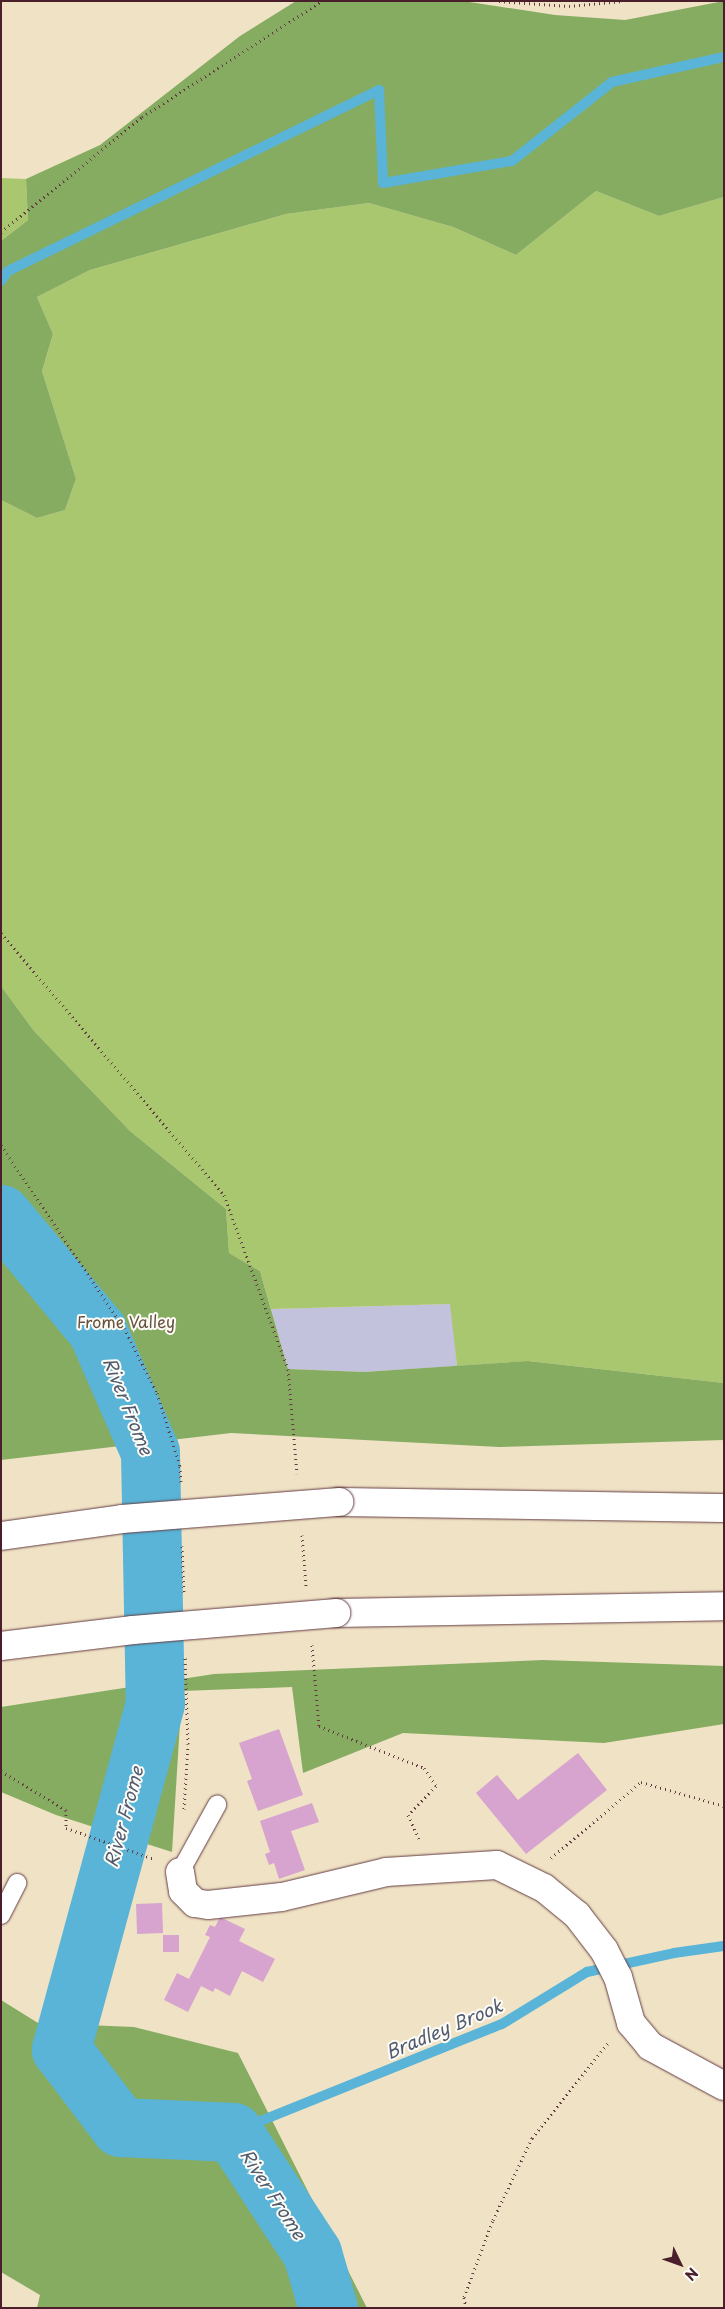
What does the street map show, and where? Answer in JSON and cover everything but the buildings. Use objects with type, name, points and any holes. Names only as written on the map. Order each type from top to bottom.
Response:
[{"type":"main road","points":[[1,1536],[122,1519],[339,1502],[724,1508]]},
{"type":"main road","points":[[1,1646],[133,1630],[336,1613],[724,1606]]},
{"type":"main road","points":[[180,1872],[183,1891],[195,1903],[208,1905],[282,1897],[386,1872],[432,1867],[497,1865],[528,1879],[577,1915],[604,1950],[618,1976],[631,2023],[650,2046],[724,2086]]},
{"type":"lane","points":[[180,1872],[217,1805]]},
{"type":"lane","points":[[1,1915],[17,1883]]},
{"type":"path","points":[[1,232],[142,117],[322,1]]},
{"type":"path","points":[[499,1],[569,6],[623,1]]},
{"type":"path","points":[[1,933],[224,1195],[288,1369],[297,1477]]},
{"type":"path","points":[[301,1527],[307,1596]]},
{"type":"path","points":[[311,1636],[319,1726],[424,1768],[436,1786],[408,1815],[432,1867]]},
{"type":"path","points":[[1,1771],[66,1810],[66,1828],[136,1851]]},
{"type":"path","points":[[528,1879],[641,1782],[724,1806]]},
{"type":"path","points":[[466,2308],[464,2297],[493,2220],[532,2138],[601,2049]]},
{"type":"shaded area","points":[[451,1304],[457,1366],[364,1372],[288,1369],[271,1309]]},
{"type":"green space","points":[[296,1],[463,1],[555,15],[625,20],[724,1],[724,197],[659,216],[596,191],[516,255],[453,227],[369,203],[286,214],[90,270],[37,297],[53,334],[42,371],[76,479],[65,510],[37,518],[1,500],[1,241],[28,220],[26,179],[100,145],[240,36]]},
{"type":"green space","points":[[1,178],[26,179],[28,220],[1,241]]},
{"type":"green space","points":[[596,191],[659,216],[724,197],[724,1383],[528,1361],[457,1366],[450,1304],[271,1309],[260,1271],[229,1253],[226,1209],[130,1131],[34,1031],[1,986],[1,500],[37,518],[65,510],[76,479],[42,371],[53,334],[37,297],[90,270],[286,214],[369,203],[453,227],[516,255]]},
{"type":"green space","name":"Frome Valley","points":[[1,986],[34,1031],[130,1131],[226,1209],[229,1253],[260,1271],[288,1369],[364,1372],[528,1361],[724,1383],[724,1440],[499,1447],[231,1433],[1,1460]]},
{"type":"green space","points":[[543,1660],[724,1666],[724,1724],[604,1743],[403,1733],[303,1773],[292,1687],[182,1691],[172,1852],[56,1815],[1,1792],[1,1707],[214,1674]]},
{"type":"green space","points":[[1,2000],[38,2023],[134,2027],[238,2053],[367,2308],[37,2308],[40,2295],[1,2272]]},
{"type":"waterway","points":[[1,281],[8,271],[379,90],[383,183],[512,161],[612,82],[724,57]]},
{"type":"waterway","name":"River Frome","points":[[1,1214],[97,1330],[150,1452],[155,1703],[61,2049],[120,2127],[233,2132],[312,2253],[328,2308]]},
{"type":"waterway","name":"Bradley Brook","points":[[233,2132],[502,2024],[587,1972],[674,1953],[724,1946]]}]
